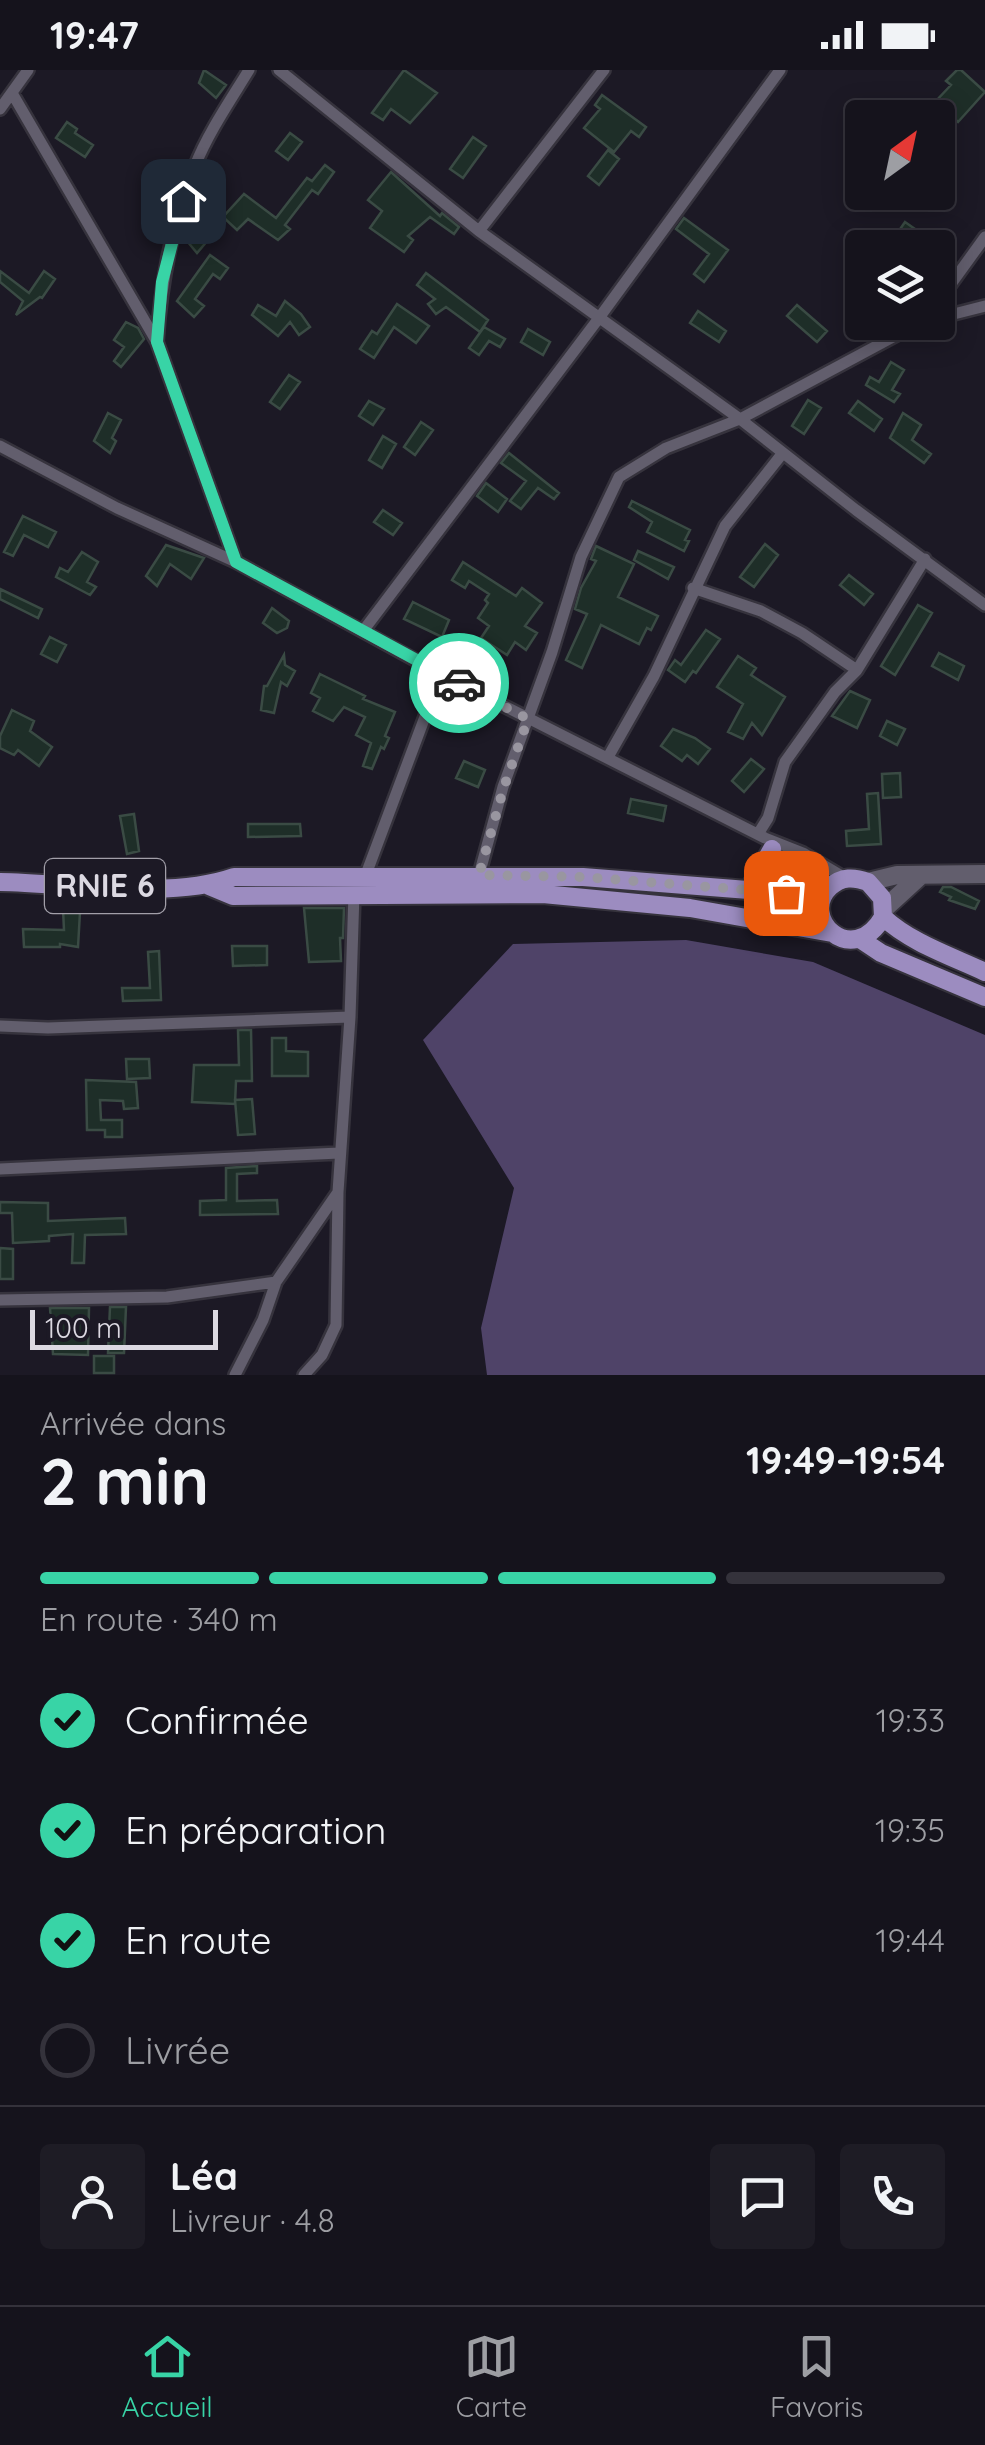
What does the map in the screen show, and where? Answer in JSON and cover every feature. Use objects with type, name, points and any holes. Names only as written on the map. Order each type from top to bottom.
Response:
[{"type":"main road","points":[[749,890],[765,840]]},
{"type":"main road","points":[[832,933],[820,909],[824,894],[845,878],[868,882],[880,877],[985,874]]},
{"type":"main road","name":"RNIE 6","points":[[0,882],[209,886],[234,877],[479,875],[583,877],[824,894]]},
{"type":"main road","points":[[860,940],[874,931],[883,913],[920,876]]},
{"type":"main road","points":[[868,882],[882,898],[883,913],[926,945],[985,972]]},
{"type":"main road","name":"RNIE 6","points":[[209,886],[232,896],[529,894],[690,908],[860,940],[881,954],[985,997]]},
{"type":"street","points":[[0,109],[28,70]]},
{"type":"street","points":[[157,342],[162,282],[189,182],[248,70]]},
{"type":"street","points":[[279,70],[479,231],[740,419],[985,605]]},
{"type":"street","points":[[479,231],[604,70]]},
{"type":"street","points":[[363,631],[600,318],[780,70]]},
{"type":"street","points":[[12,93],[157,342],[236,562]]},
{"type":"street","points":[[955,279],[985,238]]},
{"type":"street","points":[[955,314],[985,306]]},
{"type":"street","points":[[479,875],[504,787],[581,557],[619,477],[666,448],[740,419],[887,340]]},
{"type":"street","points":[[0,446],[117,508],[236,562],[441,674],[765,840],[803,853],[845,878]]},
{"type":"street","points":[[608,758],[654,676],[725,526],[782,454]]},
{"type":"street","points":[[824,894],[793,872],[765,840],[768,818],[785,762],[857,670],[925,559]]},
{"type":"street","points":[[693,588],[760,612],[802,633],[857,670]]},
{"type":"street","points":[[365,876],[441,674]]},
{"type":"street","points":[[304,1375],[322,1355],[336,1325],[338,1192],[354,893]]},
{"type":"street","points":[[0,1026],[48,1028],[350,1016]]},
{"type":"street","points":[[0,1168],[340,1153]]},
{"type":"street","points":[[235,1375],[263,1320],[276,1282],[338,1192]]},
{"type":"street","points":[[0,1300],[167,1297],[276,1282]]},
{"type":"shaded area","points":[[686,940],[813,962],[985,1035],[985,1375],[487,1375],[481,1328],[514,1188],[423,1040],[513,944]]},
{"type":"building","points":[[204,70],[226,85],[216,98],[199,83]]},
{"type":"building","points":[[404,70],[437,93],[410,123],[391,109],[383,120],[372,113]]},
{"type":"building","points":[[961,70],[985,92],[958,122],[955,100],[937,100],[951,85],[946,81]]},
{"type":"building","points":[[602,95],[646,127],[639,137],[631,131],[614,152],[584,128],[600,109],[595,105]]},
{"type":"building","points":[[67,122],[93,145],[85,157],[56,138]]},
{"type":"building","points":[[290,133],[302,142],[288,160],[276,151]]},
{"type":"building","points":[[473,137],[486,146],[463,178],[450,169]]},
{"type":"building","points":[[608,150],[619,159],[599,185],[588,176]]},
{"type":"building","points":[[325,165],[334,172],[318,194],[312,190],[285,225],[290,229],[278,240],[248,219],[237,230],[223,217],[244,194],[276,218],[307,178],[312,181]]},
{"type":"building","points":[[391,172],[440,216],[442,213],[459,227],[454,234],[430,217],[408,236],[413,240],[404,252],[370,228],[382,211],[368,200]]},
{"type":"building","points":[[206,215],[219,227],[197,253],[187,241]]},
{"type":"building","points":[[684,218],[728,250],[704,282],[694,274],[709,254],[676,229]]},
{"type":"building","points":[[905,222],[916,230],[899,230]]},
{"type":"building","points":[[210,255],[228,268],[220,279],[213,274],[195,299],[204,306],[194,317],[177,301]]},
{"type":"building","points":[[0,271],[29,293],[44,271],[55,279],[42,298],[16,315],[23,301],[0,282]]},
{"type":"building","points":[[426,273],[488,320],[480,332],[446,307],[436,314],[428,304],[435,299],[417,285]]},
{"type":"building","points":[[285,301],[310,327],[299,335],[290,322],[278,336],[252,315],[258,305],[276,316]]},
{"type":"building","points":[[397,304],[429,326],[416,343],[394,327],[374,358],[360,349],[372,331],[377,334]]},
{"type":"building","points":[[797,305],[827,331],[817,342],[787,316]]},
{"type":"building","points":[[698,311],[726,331],[719,342],[690,323]]},
{"type":"building","points":[[126,322],[138,328],[144,339],[121,367],[114,361],[124,347],[114,340]]},
{"type":"building","points":[[484,327],[505,339],[500,347],[489,341],[479,355],[469,348]]},
{"type":"building","points":[[528,329],[550,342],[543,355],[521,342]]},
{"type":"building","points":[[891,362],[904,370],[892,390],[900,394],[894,402],[866,385],[870,377],[879,382]]},
{"type":"building","points":[[289,375],[300,382],[280,409],[270,402]]},
{"type":"building","points":[[808,400],[821,408],[804,434],[792,426]]},
{"type":"building","points":[[369,401],[384,409],[373,425],[359,416]]},
{"type":"building","points":[[858,401],[882,419],[874,431],[849,413]]},
{"type":"building","points":[[108,413],[121,420],[110,453],[94,441]]},
{"type":"building","points":[[903,413],[921,425],[912,440],[931,454],[924,463],[890,438]]},
{"type":"building","points":[[421,422],[433,430],[415,455],[404,447]]},
{"type":"building","points":[[383,436],[396,444],[382,468],[369,460]]},
{"type":"building","points":[[509,453],[559,493],[554,499],[538,488],[521,509],[510,501],[526,481],[501,463]]},
{"type":"building","points":[[486,483],[507,499],[498,512],[477,496]]},
{"type":"building","points":[[632,501],[690,530],[684,551],[647,532],[652,522],[629,507]]},
{"type":"building","points":[[383,510],[402,523],[393,535],[374,522]]},
{"type":"building","points":[[23,516],[56,532],[48,547],[24,535],[13,556],[4,552]]},
{"type":"building","points":[[765,544],[778,555],[754,587],[740,577]]},
{"type":"building","points":[[166,545],[204,558],[191,579],[170,564],[157,586],[146,576]]},
{"type":"building","points":[[596,546],[634,564],[618,597],[658,616],[639,644],[601,625],[582,668],[566,660],[587,614],[575,609],[596,561],[591,559]]},
{"type":"building","points":[[638,551],[674,567],[668,579],[634,560]]},
{"type":"building","points":[[82,552],[98,562],[87,582],[96,587],[90,595],[56,577],[60,568],[68,572]]},
{"type":"building","points":[[463,562],[516,596],[522,588],[542,603],[525,626],[537,633],[526,650],[515,642],[507,655],[481,638],[489,626],[478,618],[489,594],[469,581],[465,588],[452,580]]},
{"type":"building","points":[[849,575],[873,594],[864,605],[840,585]]},
{"type":"building","points":[[0,589],[42,609],[38,618],[0,599]]},
{"type":"building","points":[[413,602],[449,620],[442,637],[404,619]]},
{"type":"building","points":[[918,605],[932,613],[895,675],[881,666]]},
{"type":"building","points":[[272,608],[289,621],[287,628],[277,633],[263,623]]},
{"type":"building","points":[[706,630],[720,639],[685,682],[668,670],[675,660],[681,665]]},
{"type":"building","points":[[50,637],[66,645],[57,662],[41,654]]},
{"type":"building","points":[[939,653],[964,666],[958,680],[932,666]]},
{"type":"building","points":[[284,655],[285,665],[295,671],[287,686],[281,682],[274,713],[261,710],[264,686]]},
{"type":"building","points":[[738,656],[756,668],[751,675],[785,697],[762,735],[752,723],[743,739],[728,732],[743,704],[717,687]]},
{"type":"building","points":[[320,674],[395,712],[385,736],[389,738],[372,769],[363,766],[371,743],[356,735],[365,717],[344,707],[333,721],[313,711],[320,698],[311,693]]},
{"type":"building","points":[[850,691],[870,700],[857,728],[832,716]]},
{"type":"building","points":[[12,710],[34,721],[30,731],[52,747],[39,766],[18,750],[14,755],[0,748],[0,736]]},
{"type":"building","points":[[887,721],[905,729],[897,745],[880,736]]},
{"type":"building","points":[[673,729],[710,749],[698,764],[687,755],[682,761],[661,746]]},
{"type":"building","points":[[751,759],[764,769],[744,792],[732,781]]},
{"type":"building","points":[[464,761],[485,770],[478,787],[456,778]]},
{"type":"building","points":[[900,773],[901,797],[883,798],[882,774]]},
{"type":"building","points":[[878,793],[881,844],[847,846],[846,831],[869,829],[867,794]]},
{"type":"building","points":[[631,799],[666,806],[663,821],[628,813]]},
{"type":"building","points":[[134,814],[139,851],[127,854],[120,816]]},
{"type":"building","points":[[248,824],[300,824],[301,836],[248,837]]},
{"type":"building","points":[[943,887],[979,901],[975,909],[949,900],[951,897],[940,892]]},
{"type":"building","points":[[304,908],[344,908],[341,961],[309,962]]},
{"type":"building","points":[[63,909],[80,912],[78,947],[24,947],[23,929],[64,930]]},
{"type":"building","points":[[232,946],[267,946],[267,965],[233,966]]},
{"type":"building","points":[[159,951],[161,1000],[123,1001],[122,988],[150,988],[148,952]]},
{"type":"building","points":[[238,1030],[251,1030],[252,1081],[236,1081],[235,1104],[192,1102],[194,1065],[239,1065]]},
{"type":"building","points":[[272,1038],[286,1038],[286,1051],[308,1052],[308,1076],[272,1076]]},
{"type":"building","points":[[126,1059],[149,1059],[150,1078],[127,1079]]},
{"type":"building","points":[[86,1080],[136,1082],[138,1108],[124,1109],[123,1101],[100,1100],[101,1120],[122,1120],[122,1137],[105,1137],[105,1130],[87,1130]]},
{"type":"building","points":[[252,1099],[255,1134],[238,1135],[235,1100]]},
{"type":"building","points":[[257,1166],[257,1173],[237,1174],[237,1201],[277,1200],[278,1214],[200,1215],[200,1201],[226,1200],[226,1168]]},
{"type":"building","points":[[0,1202],[48,1203],[48,1221],[125,1218],[126,1234],[85,1235],[84,1263],[72,1263],[73,1234],[49,1236],[49,1241],[13,1243],[12,1213],[0,1213]]},
{"type":"building","points":[[0,1248],[13,1249],[13,1279],[0,1279]]},
{"type":"building","points":[[110,1307],[126,1307],[124,1353],[108,1353]]},
{"type":"building","points":[[50,1308],[89,1308],[88,1355],[53,1354]]},
{"type":"building","points":[[94,1356],[114,1356],[114,1373],[94,1373]]},
{"type":"way so far","points":[[459,683],[528,719],[479,875],[583,877],[786,893]]},
{"type":"route","points":[[183,201],[162,282],[157,342],[236,562],[459,683]]}]
